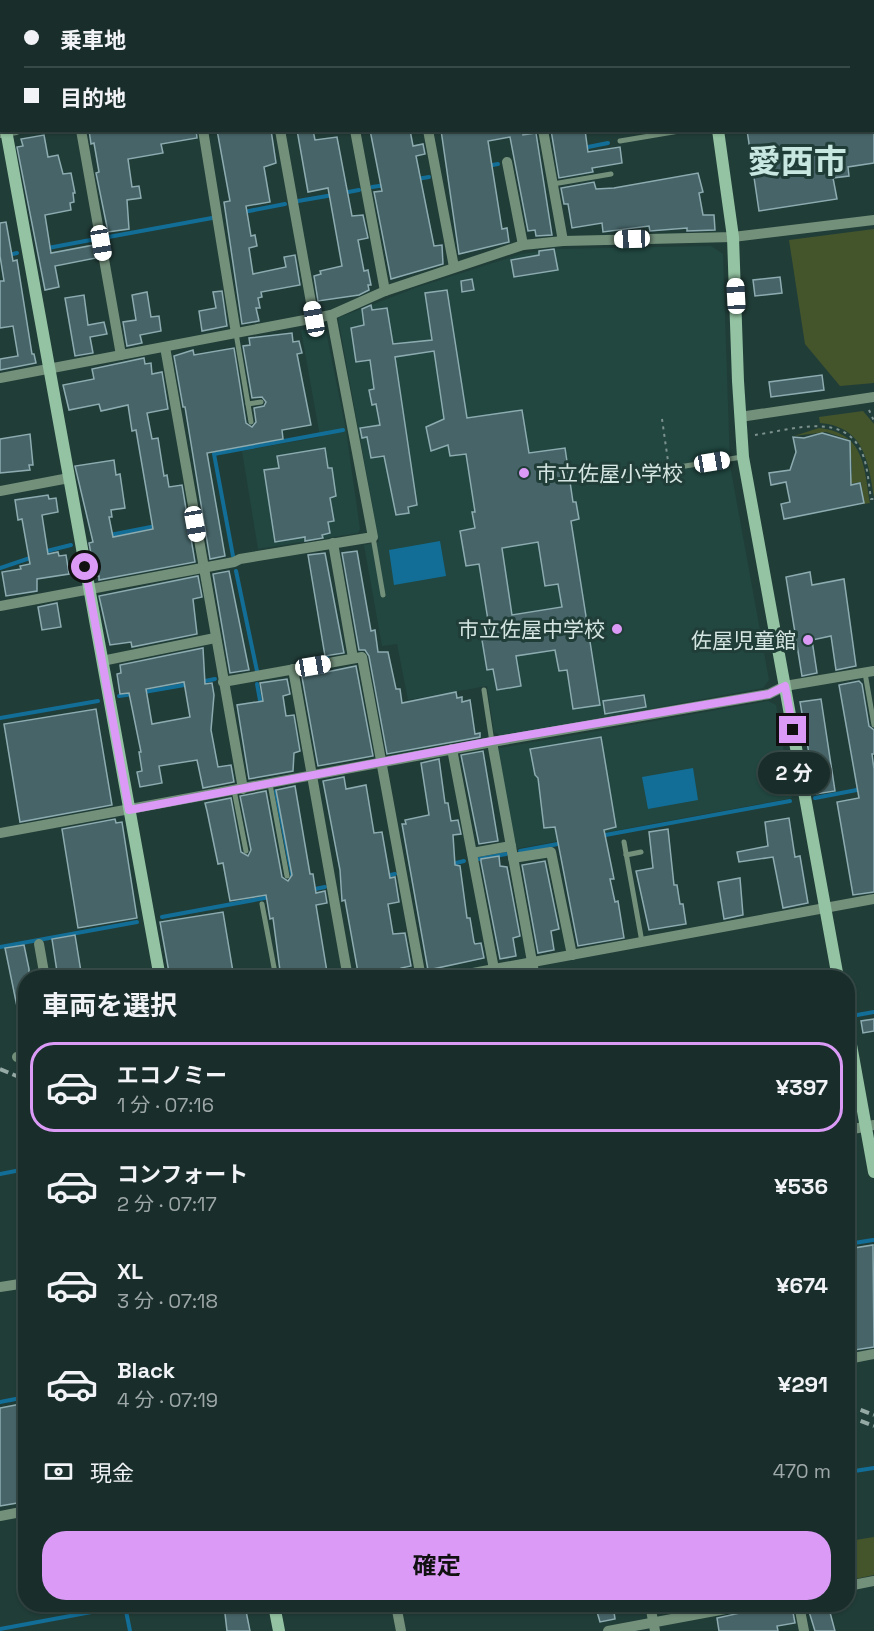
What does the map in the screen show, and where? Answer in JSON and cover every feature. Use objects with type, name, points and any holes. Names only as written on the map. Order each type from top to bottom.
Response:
[{"type":"street","points":[[7,132],[159,970]]},
{"type":"street","points":[[81,132],[120,355]]},
{"type":"street","points":[[203,132],[236,333]]},
{"type":"street","points":[[280,132],[314,319]]},
{"type":"street","points":[[355,132],[385,291]]},
{"type":"street","points":[[428,132],[454,267]]},
{"type":"street","points":[[543,132],[563,241]]},
{"type":"street","points":[[718,132],[733,237],[743,457],[837,970]]},
{"type":"street","points":[[507,162],[523,245]]},
{"type":"street","points":[[0,378],[331,315],[385,291],[523,245],[563,241],[733,237],[874,220]]},
{"type":"street","points":[[0,606],[373,537],[331,315]]},
{"type":"street","points":[[165,347],[223,682],[239,789]]},
{"type":"street","points":[[740,417],[872,402]]},
{"type":"street","points":[[0,491],[69,478]]},
{"type":"street","points":[[333,543],[353,658]]},
{"type":"street","points":[[102,660],[215,638]]},
{"type":"street","points":[[223,682],[362,657],[420,970]]},
{"type":"street","points":[[292,669],[347,970]]},
{"type":"street","points":[[0,833],[492,741],[769,694],[785,686],[869,672]]},
{"type":"street","points":[[492,741],[534,970]]},
{"type":"street","points":[[453,749],[494,969]]},
{"type":"street","points":[[472,854],[511,846]]},
{"type":"street","points":[[513,858],[551,852],[572,955]]},
{"type":"street","points":[[489,970],[874,899]]},
{"type":"street","points":[[39,944],[44,970]]},
{"type":"street","points":[[855,1059],[870,1126],[874,1172]]},
{"type":"street","points":[[855,1129],[870,1126]]},
{"type":"street","points":[[0,1287],[18,1284]]},
{"type":"street","points":[[855,1358],[874,1354]]},
{"type":"street","points":[[0,1516],[18,1513]]},
{"type":"street","points":[[855,1585],[874,1581]]},
{"type":"street","points":[[275,1612],[279,1631]]},
{"type":"street","points":[[397,1612],[401,1631]]},
{"type":"street","points":[[651,1612],[654,1627]]},
{"type":"street","points":[[610,1631],[654,1627],[717,1612]]},
{"type":"street","points":[[801,1612],[804,1631]]},
{"type":"lane","points":[[620,141],[672,132]]},
{"type":"lane","points":[[553,184],[612,174]]},
{"type":"lane","points":[[236,333],[251,422]]},
{"type":"lane","points":[[248,404],[261,402]]},
{"type":"lane","points":[[622,476],[743,457]]},
{"type":"lane","points":[[373,537],[383,595]]},
{"type":"lane","points":[[869,672],[874,724]]},
{"type":"lane","points":[[484,690],[492,741]]},
{"type":"lane","points":[[270,784],[287,876]]},
{"type":"lane","points":[[239,789],[246,851]]},
{"type":"lane","points":[[624,842],[642,942]]},
{"type":"lane","points":[[626,855],[641,852]]},
{"type":"lane","points":[[262,904],[274,970]]},
{"type":"path","points":[[872,402],[874,421]]},
{"type":"path","points":[[662,419],[669,468]]},
{"type":"path","points":[[755,435],[818,425],[837,428],[855,440],[860,449],[871,499],[874,499]]},
{"type":"shaded area","name":"市立佐屋小学校","points":[[711,246],[723,254],[730,465],[769,680],[763,688],[502,736],[494,732],[487,686],[408,700],[397,644],[382,646],[364,545],[379,542],[338,318],[415,288],[521,254],[556,249]]},
{"type":"shaded area","points":[[325,326],[346,430],[360,529],[358,533],[258,549],[242,451],[320,437],[301,330]]},
{"type":"shaded area","points":[[768,701],[776,705],[792,798],[515,849],[498,751],[500,748]]},
{"type":"green space","points":[[874,229],[874,383],[840,386],[805,344],[789,240]]},
{"type":"green space","points":[[863,411],[874,424],[874,497],[866,458],[855,438],[835,426],[820,423],[819,417]]},
{"type":"green space","points":[[819,428],[834,431],[848,439],[826,432],[794,436]]},
{"type":"green space","points":[[850,441],[859,453],[863,464],[870,503],[864,504],[861,482],[849,484],[852,468]]},
{"type":"green space","points":[[874,1537],[874,1575],[855,1579],[855,1540]]},
{"type":"water","points":[[440,541],[446,576],[394,585],[389,550]]},
{"type":"water","points":[[693,768],[698,800],[648,809],[642,777]]},
{"type":"building","points":[[89,132],[196,132],[197,138],[161,144],[163,153],[128,159],[132,187],[139,186],[141,198],[127,200],[129,229],[108,232],[96,173],[99,172],[94,143],[91,144]]},
{"type":"building","points":[[217,132],[271,132],[276,163],[264,167],[270,202],[246,206],[251,236],[255,235],[257,246],[249,248],[253,274],[286,267],[284,257],[295,255],[300,285],[261,292],[262,297],[258,298],[260,308],[256,308],[259,321],[242,324],[224,202],[230,201]]},
{"type":"building","points":[[297,132],[313,132],[315,140],[337,137],[352,216],[363,215],[368,238],[358,240],[364,271],[368,270],[371,285],[368,285],[369,290],[359,295],[318,301],[314,276],[321,274],[320,271],[342,266],[328,188],[308,192]]},
{"type":"building","points":[[370,132],[410,132],[413,146],[423,144],[425,154],[416,156],[434,246],[442,245],[443,264],[391,279],[374,192],[382,191]]},
{"type":"building","points":[[441,132],[523,132],[523,135],[536,133],[552,235],[536,236],[535,230],[528,231],[510,137],[488,141],[502,229],[507,228],[509,242],[459,254]]},
{"type":"building","points":[[551,132],[585,132],[588,152],[620,147],[622,163],[592,168],[593,172],[559,178]]},
{"type":"building","points":[[747,132],[874,132],[874,163],[848,167],[849,176],[833,178],[837,199],[759,211]]},
{"type":"building","points":[[44,135],[48,157],[58,155],[63,174],[71,173],[75,193],[73,193],[74,202],[70,203],[71,210],[45,215],[51,253],[94,245],[96,258],[55,266],[59,287],[45,290],[17,147],[23,146],[21,139]]},
{"type":"building","points":[[698,173],[703,192],[699,193],[703,215],[714,215],[715,230],[687,231],[687,228],[650,231],[649,226],[603,232],[602,223],[572,228],[568,204],[564,204],[561,188],[594,182],[596,189],[614,188]]},
{"type":"building","points":[[6,222],[13,261],[17,260],[32,354],[34,354],[36,363],[0,370],[0,359],[18,356],[13,326],[0,328],[0,281],[4,281],[0,256],[0,223]]},
{"type":"building","points":[[554,249],[558,270],[514,277],[511,260],[539,255],[539,251]]},
{"type":"building","points":[[780,277],[782,293],[755,296],[753,280]]},
{"type":"building","points":[[472,279],[474,290],[462,292],[461,281]]},
{"type":"building","points":[[447,290],[467,418],[522,410],[529,453],[565,448],[573,502],[576,502],[579,519],[571,521],[600,705],[573,709],[567,670],[559,671],[555,650],[516,656],[521,686],[497,690],[493,669],[487,670],[482,640],[491,639],[479,564],[466,566],[460,531],[475,528],[472,512],[475,512],[466,454],[450,456],[448,445],[431,451],[426,427],[444,419],[434,351],[395,357],[417,505],[408,507],[409,513],[396,515],[384,456],[371,458],[367,437],[362,438],[360,428],[380,425],[376,404],[372,405],[369,390],[374,389],[370,360],[356,362],[351,328],[364,325],[362,309],[371,305],[372,310],[387,308],[393,344],[432,340],[425,293]],"holes":[[[538,542],[545,586],[558,584],[562,607],[512,615],[502,548]]]},
{"type":"building","points":[[222,291],[227,326],[202,331],[199,311],[216,308],[213,292]]},
{"type":"building","points":[[147,292],[151,317],[159,316],[161,331],[140,335],[142,343],[127,346],[123,322],[136,320],[132,295]]},
{"type":"building","points":[[84,295],[88,325],[104,322],[107,334],[90,337],[93,353],[75,356],[65,298]]},
{"type":"building","points":[[292,333],[293,342],[299,341],[302,353],[297,354],[311,425],[282,430],[283,439],[207,453],[225,556],[210,559],[185,407],[183,407],[174,356],[193,350],[194,355],[234,348],[246,423],[252,427],[256,422],[254,408],[264,406],[266,402],[262,397],[252,398],[243,346],[250,345],[249,338]]},
{"type":"building","points":[[144,358],[145,364],[151,363],[152,374],[162,372],[168,409],[147,413],[152,439],[158,438],[164,476],[167,475],[169,487],[182,485],[195,562],[99,580],[99,576],[95,576],[89,543],[93,542],[75,466],[114,460],[116,475],[120,474],[125,508],[111,510],[112,517],[109,517],[113,537],[153,529],[136,430],[132,431],[128,405],[101,411],[99,404],[69,410],[63,385],[94,379],[92,369]]},
{"type":"building","points":[[822,375],[824,390],[771,397],[769,382]]},
{"type":"building","points":[[822,433],[850,441],[851,485],[860,483],[864,503],[784,519],[781,504],[790,502],[786,482],[771,485],[769,473],[790,470],[796,452],[793,437],[804,438]]},
{"type":"building","points":[[30,434],[33,465],[29,465],[30,470],[0,473],[0,439]]},
{"type":"building","points":[[325,448],[328,468],[332,468],[336,496],[330,498],[334,521],[328,522],[330,533],[322,535],[323,538],[305,541],[305,537],[275,542],[264,470],[279,468],[277,456]]},
{"type":"building","points":[[48,495],[49,499],[56,498],[58,512],[42,515],[48,554],[58,552],[59,556],[66,555],[69,574],[37,579],[37,591],[6,596],[2,572],[21,569],[20,566],[30,564],[22,519],[18,520],[15,500]]},
{"type":"building","points":[[357,551],[371,631],[375,630],[378,652],[388,652],[396,689],[400,689],[402,703],[456,692],[457,698],[462,697],[462,702],[470,700],[475,734],[480,733],[480,737],[387,754],[369,656],[365,650],[359,650],[342,553]]},
{"type":"building","points":[[325,553],[344,653],[325,656],[308,555]]},
{"type":"building","points":[[229,571],[249,670],[230,673],[213,574]]},
{"type":"building","points":[[810,572],[812,585],[844,579],[856,666],[836,670],[831,636],[812,640],[817,673],[802,676],[786,577]]},
{"type":"building","points":[[198,576],[202,597],[193,599],[197,634],[132,647],[131,642],[110,645],[99,596]]},
{"type":"building","points":[[57,603],[61,627],[42,630],[38,607]]},
{"type":"building","points":[[203,648],[205,684],[212,683],[214,695],[211,730],[218,767],[231,765],[234,782],[203,788],[197,760],[159,766],[162,783],[140,787],[137,772],[142,771],[139,752],[141,752],[129,693],[120,694],[117,674],[121,673],[120,665]],"holes":[[[184,682],[190,717],[152,724],[146,689]]]},
{"type":"building","points":[[356,666],[373,756],[318,766],[302,677]]},
{"type":"building","points":[[287,679],[290,694],[283,696],[286,716],[294,715],[300,751],[294,753],[293,771],[249,779],[237,705],[263,701],[260,683]]},
{"type":"building","points":[[859,681],[862,684],[869,726],[874,730],[874,754],[872,754],[874,892],[853,895],[837,802],[859,798],[839,685]]},
{"type":"building","points":[[644,695],[646,707],[605,714],[603,701]]},
{"type":"building","points":[[821,699],[835,791],[816,794],[800,702]]},
{"type":"building","points":[[96,709],[112,805],[20,822],[4,724]]},
{"type":"building","points":[[601,737],[616,827],[604,830],[614,879],[610,879],[615,902],[618,901],[624,938],[578,946],[555,827],[544,828],[538,778],[535,775],[530,749]]},
{"type":"building","points":[[483,751],[498,841],[479,844],[461,755]]},
{"type":"building","points":[[439,759],[445,803],[448,803],[451,821],[458,820],[461,834],[453,835],[455,865],[460,866],[467,918],[470,918],[474,942],[475,944],[481,943],[484,958],[428,970],[402,824],[406,824],[405,820],[429,815],[421,763]]},
{"type":"building","points":[[344,777],[346,789],[366,785],[374,833],[382,832],[390,878],[395,877],[399,902],[388,904],[393,934],[405,933],[411,966],[401,968],[401,970],[358,970],[345,900],[342,901],[340,870],[323,781]]},
{"type":"building","points":[[295,786],[310,874],[313,874],[316,893],[325,891],[327,903],[316,905],[327,970],[280,970],[273,918],[270,919],[266,895],[230,901],[223,863],[218,864],[205,803],[231,798],[241,852],[248,856],[251,850],[240,796],[266,791],[282,877],[288,881],[292,875],[276,790]]},
{"type":"building","points":[[789,818],[795,857],[800,856],[808,903],[783,908],[773,857],[739,862],[737,852],[768,846],[765,822]]},
{"type":"building","points":[[115,819],[116,823],[122,822],[137,918],[78,928],[62,829]]},
{"type":"building","points":[[668,829],[674,885],[677,885],[680,904],[683,904],[686,924],[649,930],[636,871],[653,868],[649,832]]},
{"type":"building","points":[[499,856],[500,866],[507,867],[520,936],[513,938],[516,956],[500,959],[481,862],[481,859]]},
{"type":"building","points":[[545,861],[559,929],[551,931],[554,950],[538,953],[522,865]]},
{"type":"building","points":[[740,878],[743,915],[724,919],[718,882]]},
{"type":"building","points":[[223,912],[233,970],[169,970],[160,922]]},
{"type":"building","points":[[75,935],[81,970],[57,970],[52,939]]},
{"type":"building","points":[[24,945],[29,969],[18,970],[18,1011],[5,948]]},
{"type":"building","points":[[874,1019],[874,1031],[863,1033],[861,1021]]},
{"type":"building","points":[[873,1245],[874,1347],[855,1350],[855,1248]]},
{"type":"building","points":[[18,1405],[18,1503],[0,1506],[0,1408]]},
{"type":"building","points":[[225,1612],[246,1612],[250,1631],[227,1631]]},
{"type":"building","points":[[597,1612],[614,1612],[615,1619],[600,1622]]},
{"type":"building","points":[[744,1612],[793,1612],[795,1623],[777,1626],[778,1631],[719,1631],[717,1618]]},
{"type":"building","points":[[809,1612],[830,1612],[835,1631],[815,1631]]},
{"type":"waterway","points":[[583,148],[608,143]]},
{"type":"waterway","points":[[487,166],[498,164]]},
{"type":"waterway","points":[[417,179],[429,177]]},
{"type":"waterway","points":[[372,187],[386,185]]},
{"type":"waterway","points":[[343,193],[359,190]]},
{"type":"waterway","points":[[298,201],[333,195]]},
{"type":"waterway","points":[[244,212],[285,204]]},
{"type":"waterway","points":[[103,238],[212,218]]},
{"type":"waterway","points":[[48,248],[96,239]]},
{"type":"waterway","points":[[0,257],[17,253]]},
{"type":"waterway","points":[[233,556],[214,454],[343,430]]},
{"type":"waterway","points":[[110,535],[156,526]]},
{"type":"waterway","points":[[43,552],[71,545]]},
{"type":"waterway","points":[[0,568],[33,557]]},
{"type":"waterway","points":[[236,571],[257,671]]},
{"type":"waterway","points":[[308,661],[328,658]]},
{"type":"waterway","points":[[200,682],[215,679]]},
{"type":"waterway","points":[[144,692],[190,684]]},
{"type":"waterway","points":[[257,684],[261,706]]},
{"type":"waterway","points":[[119,696],[133,694]]},
{"type":"waterway","points":[[0,718],[98,701]]},
{"type":"waterway","points":[[815,798],[862,789]]},
{"type":"waterway","points":[[276,791],[293,879]]},
{"type":"waterway","points":[[600,836],[790,801]]},
{"type":"waterway","points":[[520,851],[563,843]]},
{"type":"waterway","points":[[479,859],[506,854]]},
{"type":"waterway","points":[[452,864],[464,861]]},
{"type":"waterway","points":[[385,876],[395,874]]},
{"type":"waterway","points":[[310,890],[325,887]]},
{"type":"waterway","points":[[162,917],[270,897]]},
{"type":"waterway","points":[[0,947],[137,922]]},
{"type":"waterway","points":[[857,1015],[874,1012]]},
{"type":"waterway","points":[[0,1174],[18,1171]]},
{"type":"waterway","points":[[855,1243],[873,1240]]},
{"type":"waterway","points":[[0,1402],[18,1399]]},
{"type":"waterway","points":[[855,1471],[874,1468]]},
{"type":"waterway","points":[[0,1629],[91,1612]]},
{"type":"waterway","points":[[126,1612],[130,1631]]},
{"type":"railway","points":[[0,1069],[18,1077]]},
{"type":"railway","points":[[855,1408],[874,1415]]},
{"type":"railway","points":[[855,1419],[874,1426]]},
{"type":"place","name":"市立佐屋小学校","points":[[524,473]]},
{"type":"place","name":"市立佐屋中学校","points":[[617,629]]},
{"type":"place","name":"佐屋児童館","points":[[808,640]]},
{"type":"district","name":"愛西市","points":[[797,162]]},
{"type":"route","points":[[85,567],[129,810],[492,741],[769,694],[785,686],[793,730]]}]
